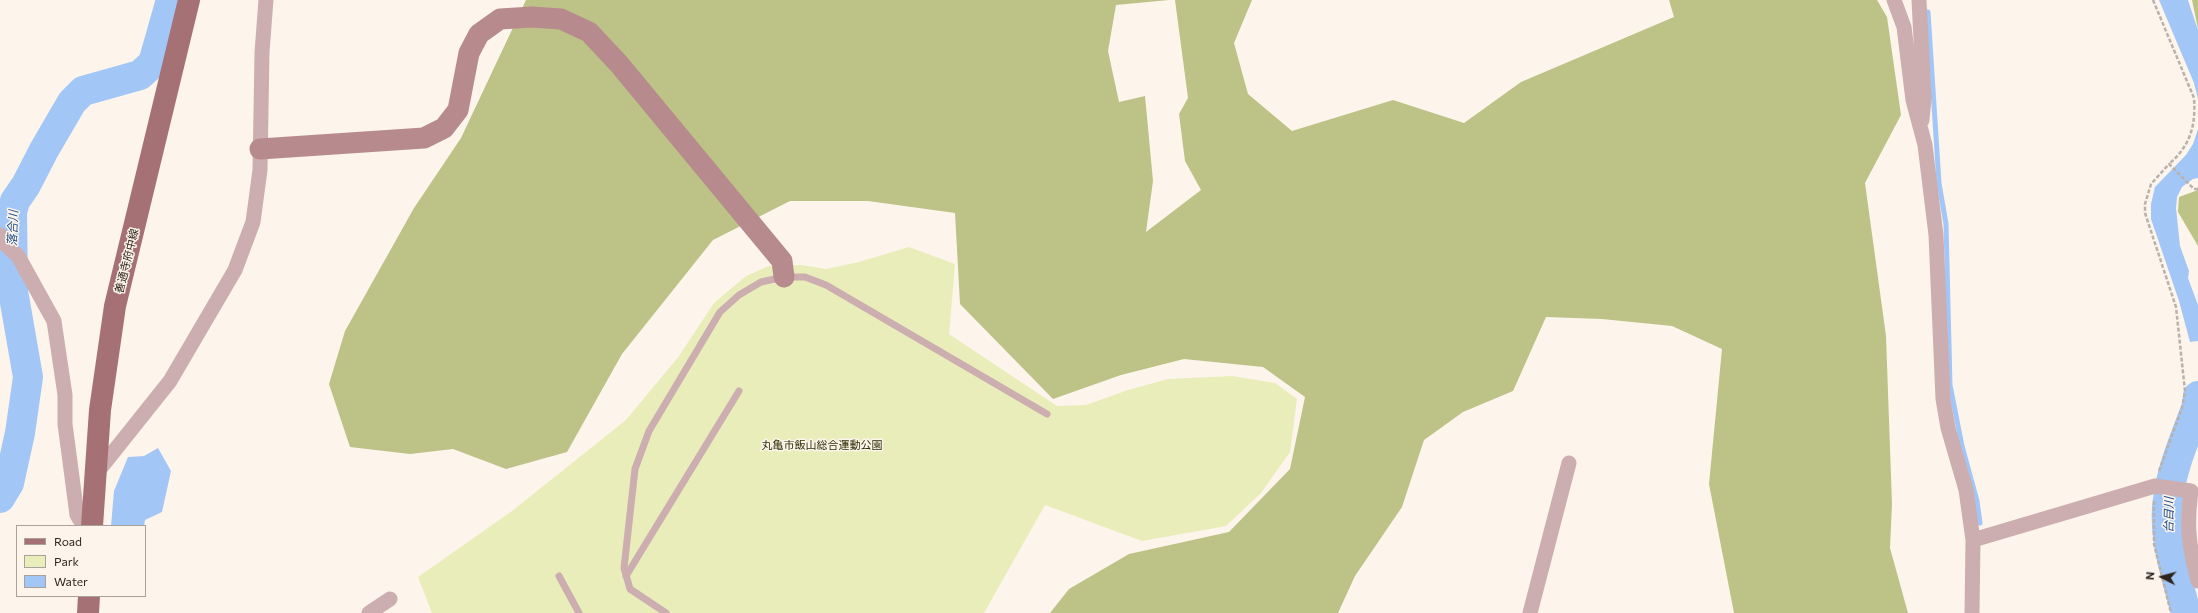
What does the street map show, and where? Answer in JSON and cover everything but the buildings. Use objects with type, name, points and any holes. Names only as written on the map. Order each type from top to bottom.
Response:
[{"type":"main road","name":"善通寺府中線","points":[[90,525],[90,468],[106,360],[116,306],[189,0]]},
{"type":"main road","points":[[88,613],[89,597]]},
{"type":"street","points":[[90,468],[170,381],[235,270],[253,222],[260,170],[262,52],[266,0]]},
{"type":"street","points":[[1894,0],[1904,27],[1913,100],[1925,145],[1936,235],[1943,399],[1948,428],[1966,490],[1974,540],[1972,613]]},
{"type":"street","points":[[1919,0],[1924,98],[1921,129]]},
{"type":"street","points":[[260,149],[424,138],[444,128],[458,110],[469,53],[479,34],[500,19],[532,16],[561,19],[590,32],[619,64],[782,261],[784,277]]},
{"type":"street","points":[[3,240],[18,256],[54,321],[65,395],[65,424],[77,515],[80,520],[88,525]]},
{"type":"street","points":[[1530,613],[1569,463]]},
{"type":"street","points":[[1974,540],[2158,486],[2184,489],[2191,491],[2187,528],[2190,549],[2198,581]]},
{"type":"street","points":[[369,613],[390,598]]},
{"type":"lane","points":[[666,613],[630,589],[624,568],[635,469],[649,431],[720,312],[739,294],[761,282],[784,277],[806,277],[826,285],[1047,414]]},
{"type":"lane","points":[[626,576],[739,391]]},
{"type":"lane","points":[[559,576],[579,613]]},
{"type":"path","points":[[2153,0],[2194,98],[2195,114],[2193,129],[2188,142],[2180,155],[2151,184],[2146,199],[2145,213],[2176,307],[2185,392],[2182,408],[2158,486],[2153,515],[2154,544],[2171,613]]},
{"type":"path","points":[[2170,165],[2194,189],[2198,189]]},
{"type":"green space","points":[[526,0],[1169,0],[1116,5],[1108,51],[1119,102],[1145,96],[1153,181],[1146,232],[1201,190],[1185,161],[1179,114],[1188,98],[1175,0],[1252,0],[1234,43],[1248,94],[1292,131],[1393,100],[1464,123],[1521,82],[1674,17],[1669,0],[1877,0],[1887,17],[1901,115],[1865,183],[1886,336],[1892,504],[1890,548],[1908,613],[1734,613],[1709,484],[1722,349],[1672,326],[1602,319],[1546,317],[1513,391],[1463,412],[1424,440],[1402,507],[1355,576],[1338,613],[1050,613],[1069,589],[1129,554],[1229,532],[1290,469],[1305,397],[1263,367],[1184,359],[1121,375],[1053,399],[960,304],[955,213],[868,201],[790,201],[713,240],[622,354],[567,452],[506,469],[453,449],[410,454],[350,447],[329,384],[345,331],[414,208],[461,138]]},
{"type":"green space","points":[[2192,0],[2198,0],[2198,29]]},
{"type":"green space","points":[[2198,190],[2198,246],[2178,212],[2179,197]]},
{"type":"green space","name":"丸亀市飯山総合運動公園","points":[[909,247],[955,264],[949,334],[1057,406],[1086,405],[1128,390],[1168,379],[1232,376],[1275,383],[1297,399],[1290,452],[1261,493],[1226,526],[1142,541],[1045,505],[984,613],[432,613],[418,577],[512,511],[626,420],[679,356],[714,303],[746,276],[769,266],[801,265],[826,269],[859,262]]},
{"type":"water","points":[[2159,0],[2188,0],[2198,30],[2198,99],[2194,83]]},
{"type":"water","points":[[2198,129],[2198,178],[2193,179],[2182,187],[2177,197],[2176,208],[2180,246],[2189,271],[2188,278],[2198,305],[2198,341],[2190,342],[2179,301],[2151,219],[2151,204],[2155,187],[2186,155],[2193,144]]},
{"type":"water","points":[[158,448],[171,471],[162,512],[145,520],[144,525],[111,525],[114,491],[128,457],[144,456]]},
{"type":"waterway","name":"落合川","points":[[0,498],[9,483],[20,433],[28,377],[13,291],[12,212],[15,201],[26,185],[44,150],[72,102],[83,91],[140,75],[153,63],[171,0]]},
{"type":"waterway","points":[[1928,12],[1939,183],[1946,224],[1950,385],[1962,446],[1977,501],[1980,523]]},
{"type":"waterway","name":"台目川","points":[[2186,613],[2171,556],[2167,528],[2167,513],[2173,475],[2197,406],[2198,396]]}]
